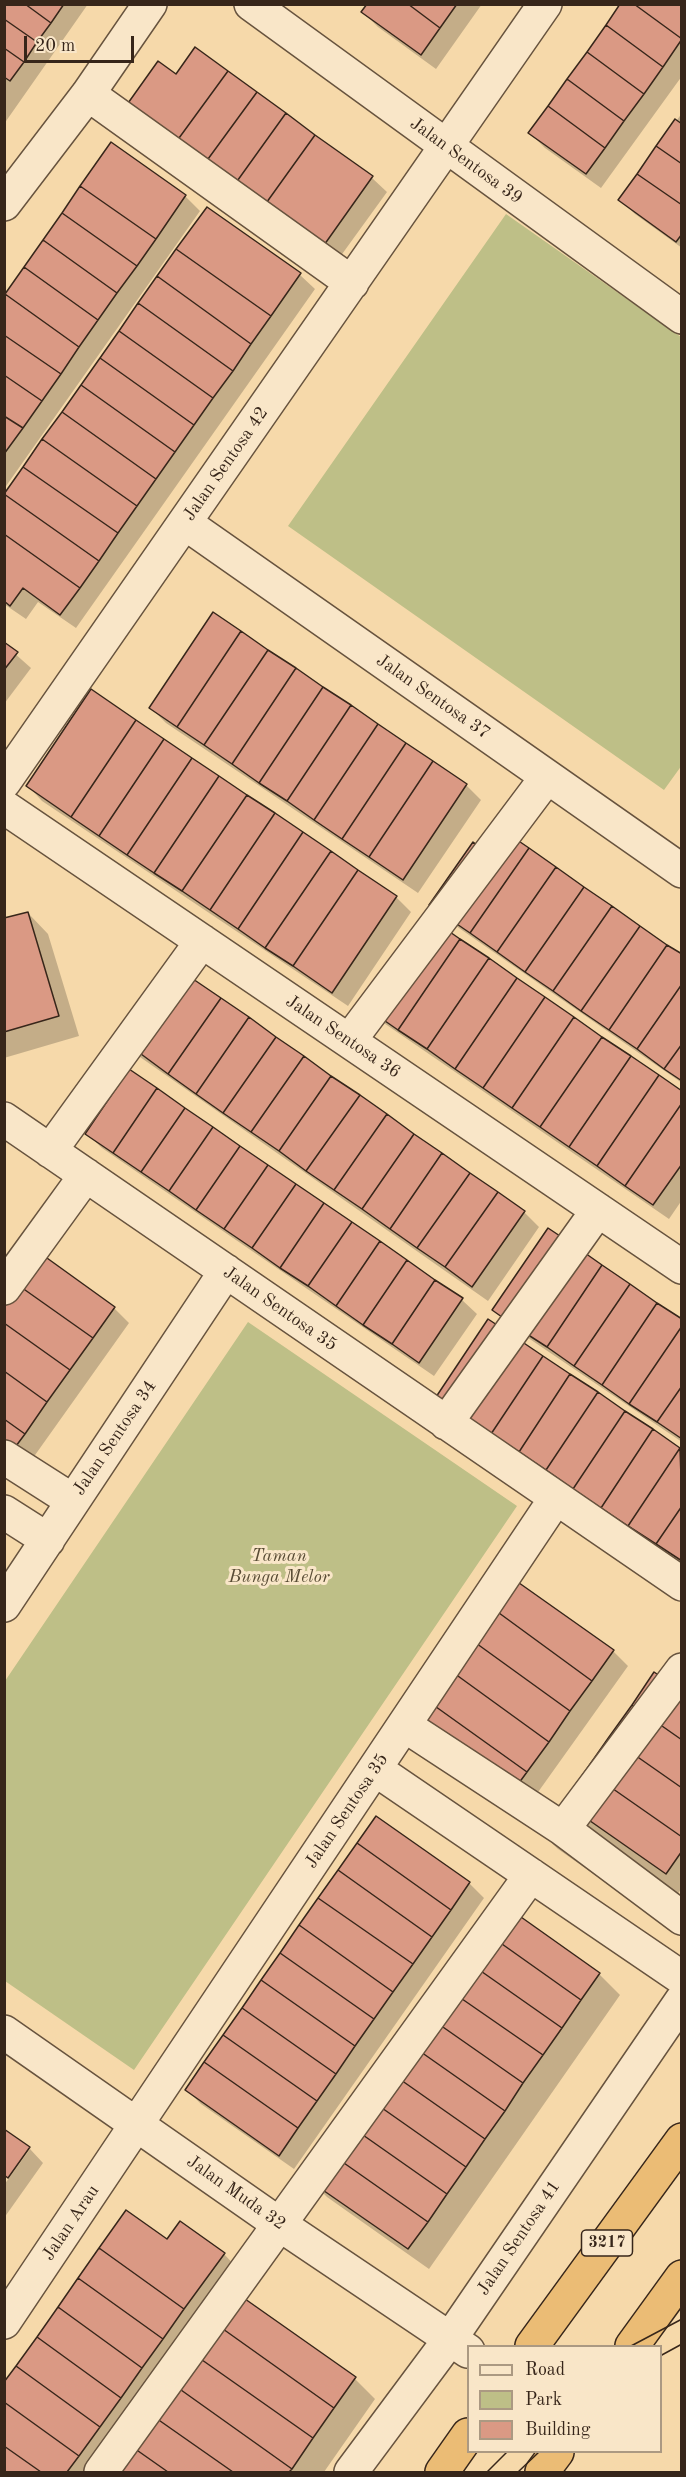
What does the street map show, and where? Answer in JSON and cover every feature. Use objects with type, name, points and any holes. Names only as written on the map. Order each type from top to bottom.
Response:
[{"type":"highway","name":"3217","points":[[533,2345],[681,2140]]},
{"type":"highway","points":[[633,2345],[681,2277]]},
{"type":"highway","points":[[442,2472],[467,2436]]},
{"type":"highway","points":[[542,2472],[556,2453]]},
{"type":"street","points":[[4,204],[88,94],[150,4]]},
{"type":"street","name":"Jalan Sentosa 39","points":[[251,4],[681,317]]},
{"type":"street","name":"Jalan Sentosa 42","points":[[4,782],[545,4]]},
{"type":"street","points":[[88,94],[352,283]]},
{"type":"street","name":"Jalan Sentosa 37","points":[[185,524],[547,777],[677,857]]},
{"type":"street","points":[[349,1041],[547,777]]},
{"type":"street","name":"Jalan Sentosa 36","points":[[4,807],[681,1267]]},
{"type":"street","points":[[50,1151],[202,941]]},
{"type":"street","name":"Jalan Sentosa 35","points":[[4,1119],[681,1584]]},
{"type":"street","points":[[4,1288],[86,1175]]},
{"type":"street","points":[[446,1423],[598,1210]]},
{"type":"street","name":"Jalan Sentosa 34","points":[[4,1605],[226,1271]]},
{"type":"street","points":[[4,1457],[74,1501]]},
{"type":"street","name":"Jalan Sentosa 35","points":[[138,2123],[556,1498]]},
{"type":"street","points":[[4,1512],[48,1540]]},
{"type":"street","points":[[563,1829],[681,1670]]},
{"type":"street","points":[[404,1725],[563,1829],[681,1918]]},
{"type":"street","points":[[375,1769],[681,1978]]},
{"type":"street","points":[[101,2472],[531,1875]]},
{"type":"street","name":"Jalan Sentosa 41","points":[[351,2472],[459,2345],[681,2001]]},
{"type":"street","name":"Jalan Muda 32","points":[[7,2039],[138,2123],[279,2224],[459,2345]]},
{"type":"street","name":"Jalan Arau","points":[[4,2322],[138,2123]]},
{"type":"green space","points":[[506,214],[681,337],[682,765],[664,790],[288,526]]},
{"type":"green space","name":"Taman Bunga Melor","points":[[248,1322],[517,1506],[134,2070],[5,1981],[5,1681]]},
{"type":"building","points":[[4,4],[25,4],[51,23],[37,42],[4,19]]},
{"type":"building","points":[[25,4],[64,4],[51,23]]},
{"type":"building","points":[[367,4],[408,4],[440,28],[421,55],[361,12]]},
{"type":"building","points":[[408,4],[457,4],[440,28]]},
{"type":"building","points":[[620,4],[634,4],[682,39],[663,67],[606,25]]},
{"type":"building","points":[[634,4],[682,4],[682,39]]},
{"type":"building","points":[[4,19],[37,42],[24,62],[4,48]]},
{"type":"building","points":[[606,25],[663,67],[644,94],[587,52]]},
{"type":"building","points":[[195,47],[228,71],[171,149],[121,113],[158,61],[176,74]]},
{"type":"building","points":[[4,48],[24,62],[10,81],[4,77]]},
{"type":"building","points":[[587,52],[644,94],[624,121],[567,79]]},
{"type":"building","points":[[228,71],[257,92],[200,170],[171,149]]},
{"type":"building","points":[[567,79],[624,121],[605,148],[548,106]]},
{"type":"building","points":[[257,92],[286,113],[230,191],[200,170]]},
{"type":"building","points":[[548,106],[605,148],[586,174],[528,133]]},
{"type":"building","points":[[286,113],[315,135],[259,213],[230,191]]},
{"type":"building","points":[[675,119],[682,124],[682,164],[656,146]]},
{"type":"building","points":[[315,135],[373,176],[317,255],[259,213]]},
{"type":"building","points":[[111,142],[186,195],[156,239],[80,186]]},
{"type":"building","points":[[656,146],[682,164],[682,205],[637,174]]},
{"type":"building","points":[[637,174],[682,205],[682,234],[676,242],[618,200]]},
{"type":"building","points":[[80,186],[156,239],[137,266],[62,213]]},
{"type":"building","points":[[207,207],[301,273],[271,316],[176,249]]},
{"type":"building","points":[[62,213],[137,266],[117,293],[43,240]]},
{"type":"building","points":[[43,240],[117,293],[98,320],[24,267]]},
{"type":"building","points":[[176,249],[271,316],[251,344],[157,276]]},
{"type":"building","points":[[24,267],[98,320],[79,347],[5,294]]},
{"type":"building","points":[[157,276],[251,344],[233,371],[138,303]]},
{"type":"building","points":[[5,294],[79,347],[61,374],[4,335]]},
{"type":"building","points":[[138,303],[233,371],[213,398],[119,331]]},
{"type":"building","points":[[119,331],[213,398],[194,425],[100,358]]},
{"type":"building","points":[[4,335],[61,374],[42,401],[4,375]]},
{"type":"building","points":[[100,358],[194,425],[175,452],[81,385]]},
{"type":"building","points":[[4,375],[42,401],[23,428],[4,416]]},
{"type":"building","points":[[81,385],[175,452],[156,479],[62,412]]},
{"type":"building","points":[[62,412],[156,479],[137,506],[42,439]]},
{"type":"building","points":[[4,416],[23,428],[4,454]]},
{"type":"building","points":[[42,439],[137,506],[118,533],[23,467]]},
{"type":"building","points":[[23,467],[118,533],[99,561],[4,494]]},
{"type":"building","points":[[4,494],[99,561],[80,588],[4,534]]},
{"type":"building","points":[[4,534],[80,588],[60,615],[23,588],[10,606],[4,601]]},
{"type":"building","points":[[213,612],[241,631],[177,727],[149,708]]},
{"type":"building","points":[[241,631],[268,650],[204,745],[177,727]]},
{"type":"building","points":[[4,642],[18,652],[4,670]]},
{"type":"building","points":[[268,650],[296,668],[232,764],[204,745]]},
{"type":"building","points":[[296,668],[323,687],[259,783],[232,764]]},
{"type":"building","points":[[323,687],[351,705],[287,801],[259,783]]},
{"type":"building","points":[[91,689],[136,720],[71,817],[26,786]]},
{"type":"building","points":[[351,705],[378,724],[314,820],[287,801]]},
{"type":"building","points":[[136,720],[164,739],[99,836],[71,817]]},
{"type":"building","points":[[378,724],[406,743],[342,839],[314,820]]},
{"type":"building","points":[[164,739],[192,758],[127,855],[99,836]]},
{"type":"building","points":[[406,743],[433,761],[369,857],[342,839]]},
{"type":"building","points":[[192,758],[219,776],[154,873],[127,855]]},
{"type":"building","points":[[433,761],[467,784],[403,880],[369,857]]},
{"type":"building","points":[[219,776],[247,795],[182,891],[154,873]]},
{"type":"building","points":[[247,795],[275,813],[210,910],[182,891]]},
{"type":"building","points":[[275,813],[303,832],[238,929],[210,910]]},
{"type":"building","points":[[501,829],[529,848],[470,933],[429,905],[473,842],[485,851]]},
{"type":"building","points":[[303,832],[331,851],[265,948],[238,929]]},
{"type":"building","points":[[529,848],[556,867],[497,952],[470,933]]},
{"type":"building","points":[[331,851],[358,870],[293,966],[265,948]]},
{"type":"building","points":[[556,867],[584,887],[525,972],[497,952]]},
{"type":"building","points":[[358,870],[397,896],[332,993],[293,966]]},
{"type":"building","points":[[584,887],[612,906],[553,991],[525,972]]},
{"type":"building","points":[[612,906],[640,926],[581,1011],[553,991]]},
{"type":"building","points":[[28,912],[59,1016],[4,1032],[4,918]]},
{"type":"building","points":[[424,914],[460,939],[398,1030],[362,1005]]},
{"type":"building","points":[[640,926],[667,945],[609,1030],[581,1011]]},
{"type":"building","points":[[460,939],[489,958],[427,1049],[398,1030]]},
{"type":"building","points":[[667,945],[682,954],[682,984],[637,1049],[609,1030]]},
{"type":"building","points":[[489,958],[517,978],[455,1069],[427,1049]]},
{"type":"building","points":[[517,978],[545,997],[483,1088],[455,1069]]},
{"type":"building","points":[[193,979],[221,998],[168,1074],[141,1054]]},
{"type":"building","points":[[682,984],[682,1044],[664,1069],[637,1049]]},
{"type":"building","points":[[545,997],[574,1017],[512,1108],[483,1088]]},
{"type":"building","points":[[221,998],[249,1017],[196,1094],[168,1074]]},
{"type":"building","points":[[249,1017],[276,1037],[223,1113],[196,1094]]},
{"type":"building","points":[[574,1017],[602,1037],[540,1127],[512,1108]]},
{"type":"building","points":[[276,1037],[304,1056],[251,1132],[223,1113]]},
{"type":"building","points":[[602,1037],[631,1056],[569,1147],[540,1127]]},
{"type":"building","points":[[682,1044],[682,1081],[664,1069]]},
{"type":"building","points":[[304,1056],[331,1076],[279,1151],[251,1132]]},
{"type":"building","points":[[631,1056],[659,1075],[597,1166],[569,1147]]},
{"type":"building","points":[[129,1069],[157,1088],[113,1153],[85,1134]]},
{"type":"building","points":[[659,1075],[682,1091],[682,1103],[625,1186],[597,1166]]},
{"type":"building","points":[[331,1076],[360,1095],[306,1171],[279,1151]]},
{"type":"building","points":[[157,1088],[185,1108],[141,1172],[113,1153]]},
{"type":"building","points":[[360,1095],[387,1114],[334,1190],[306,1171]]},
{"type":"building","points":[[682,1103],[682,1164],[653,1205],[625,1186]]},
{"type":"building","points":[[185,1108],[213,1127],[169,1191],[141,1172]]},
{"type":"building","points":[[387,1114],[414,1134],[362,1209],[334,1190]]},
{"type":"building","points":[[213,1127],[240,1146],[196,1210],[169,1191]]},
{"type":"building","points":[[414,1134],[442,1153],[390,1229],[362,1209]]},
{"type":"building","points":[[240,1146],[268,1165],[224,1229],[196,1210]]},
{"type":"building","points":[[442,1153],[470,1173],[417,1248],[390,1229]]},
{"type":"building","points":[[268,1165],[296,1184],[252,1248],[224,1229]]},
{"type":"building","points":[[470,1173],[498,1192],[445,1267],[417,1248]]},
{"type":"building","points":[[296,1184],[324,1203],[280,1268],[252,1248]]},
{"type":"building","points":[[498,1192],[525,1211],[472,1287],[445,1267]]},
{"type":"building","points":[[324,1203],[352,1222],[308,1286],[280,1268]]},
{"type":"building","points":[[352,1222],[380,1241],[336,1306],[308,1286]]},
{"type":"building","points":[[548,1228],[575,1246],[519,1329],[492,1310]]},
{"type":"building","points":[[380,1241],[407,1260],[363,1325],[336,1306]]},
{"type":"building","points":[[575,1246],[602,1265],[547,1347],[519,1329]]},
{"type":"building","points":[[40,1253],[115,1307],[93,1338],[18,1285]]},
{"type":"building","points":[[407,1260],[435,1280],[392,1344],[363,1325]]},
{"type":"building","points":[[602,1265],[630,1284],[574,1366],[547,1347]]},
{"type":"building","points":[[435,1280],[463,1298],[419,1363],[392,1344]]},
{"type":"building","points":[[630,1284],[657,1303],[602,1385],[574,1366]]},
{"type":"building","points":[[18,1285],[93,1338],[70,1370],[4,1323],[4,1303]]},
{"type":"building","points":[[657,1303],[682,1319],[682,1326],[629,1404],[602,1385]]},
{"type":"building","points":[[488,1319],[515,1337],[464,1416],[436,1397]]},
{"type":"building","points":[[4,1323],[70,1370],[47,1402],[4,1371]]},
{"type":"building","points":[[682,1326],[682,1386],[657,1422],[629,1404]]},
{"type":"building","points":[[515,1337],[543,1356],[491,1434],[464,1416]]},
{"type":"building","points":[[543,1356],[570,1374],[519,1452],[491,1434]]},
{"type":"building","points":[[4,1371],[47,1402],[25,1434],[4,1419]]},
{"type":"building","points":[[570,1374],[598,1392],[546,1470],[519,1452]]},
{"type":"building","points":[[682,1386],[682,1439],[657,1422]]},
{"type":"building","points":[[598,1392],[625,1411],[573,1489],[546,1470]]},
{"type":"building","points":[[625,1411],[653,1429],[601,1508],[573,1489]]},
{"type":"building","points":[[4,1419],[25,1434],[4,1462]]},
{"type":"building","points":[[653,1429],[680,1448],[628,1526],[601,1508]]},
{"type":"building","points":[[680,1448],[682,1506],[656,1544],[628,1526]]},
{"type":"building","points":[[682,1506],[682,1561],[656,1544]]},
{"type":"building","points":[[505,1573],[614,1650],[592,1681],[484,1602]]},
{"type":"building","points":[[484,1602],[592,1681],[570,1711],[462,1633]]},
{"type":"building","points":[[462,1633],[570,1711],[549,1742],[440,1663]]},
{"type":"building","points":[[440,1663],[549,1742],[527,1772],[418,1694]]},
{"type":"building","points":[[654,1672],[682,1691],[682,1740],[632,1705]]},
{"type":"building","points":[[418,1694],[527,1772],[505,1802],[397,1724]]},
{"type":"building","points":[[632,1705],[682,1740],[682,1788],[609,1737]]},
{"type":"building","points":[[609,1737],[682,1788],[682,1837],[586,1770]]},
{"type":"building","points":[[586,1770],[682,1837],[682,1851],[666,1874],[563,1802]]},
{"type":"building","points":[[376,1816],[470,1882],[451,1910],[357,1843]]},
{"type":"building","points":[[357,1843],[451,1910],[432,1937],[338,1870]]},
{"type":"building","points":[[338,1870],[432,1937],[413,1964],[318,1898]]},
{"type":"building","points":[[318,1898],[413,1964],[393,1992],[299,1925]]},
{"type":"building","points":[[497,1900],[600,1973],[581,2000],[478,1927]]},
{"type":"building","points":[[299,1925],[393,1992],[374,2019],[280,1953]]},
{"type":"building","points":[[478,1927],[581,2000],[562,2028],[458,1955]]},
{"type":"building","points":[[280,1953],[374,2019],[355,2046],[261,1980]]},
{"type":"building","points":[[458,1955],[562,2028],[543,2055],[439,1983]]},
{"type":"building","points":[[261,1980],[355,2046],[336,2074],[242,2008]]},
{"type":"building","points":[[439,1983],[543,2055],[523,2083],[420,2011]]},
{"type":"building","points":[[242,2008],[336,2074],[317,2101],[223,2035]]},
{"type":"building","points":[[420,2011],[523,2083],[505,2111],[401,2038]]},
{"type":"building","points":[[223,2035],[317,2101],[298,2128],[204,2062]]},
{"type":"building","points":[[401,2038],[505,2111],[485,2139],[381,2066]]},
{"type":"building","points":[[204,2062],[298,2128],[279,2156],[185,2090]]},
{"type":"building","points":[[381,2066],[485,2139],[466,2167],[362,2094]]},
{"type":"building","points":[[362,2094],[466,2167],[447,2194],[343,2121]]},
{"type":"building","points":[[343,2121],[447,2194],[428,2222],[324,2149]]},
{"type":"building","points":[[4,2129],[30,2147],[8,2178],[4,2175]]},
{"type":"building","points":[[324,2149],[428,2222],[408,2249],[304,2177]]},
{"type":"building","points":[[126,2210],[167,2239],[180,2221],[225,2253],[184,2309],[99,2248]]},
{"type":"building","points":[[99,2248],[184,2309],[163,2339],[78,2278]]},
{"type":"building","points":[[78,2278],[163,2339],[142,2368],[58,2307]]},
{"type":"building","points":[[238,2294],[356,2377],[334,2408],[216,2324]]},
{"type":"building","points":[[58,2307],[142,2368],[121,2398],[37,2337]]},
{"type":"building","points":[[216,2324],[334,2408],[313,2438],[195,2355]]},
{"type":"building","points":[[37,2337],[121,2398],[100,2427],[16,2366]]},
{"type":"building","points":[[195,2355],[313,2438],[292,2469],[174,2385]]},
{"type":"building","points":[[16,2366],[100,2427],[79,2456],[4,2402],[4,2382]]},
{"type":"building","points":[[174,2385],[292,2469],[289,2472],[233,2472],[153,2416]]},
{"type":"building","points":[[4,2402],[79,2456],[67,2472],[41,2472],[4,2446]]},
{"type":"building","points":[[153,2416],[233,2472],[168,2472],[131,2446]]},
{"type":"building","points":[[4,2446],[41,2472],[4,2472]]},
{"type":"building","points":[[131,2446],[168,2472],[113,2472]]},
{"type":"tram line","points":[[633,2345],[682,2319]]},
{"type":"tram line","points":[[662,2355],[682,2344]]},
{"type":"tram line","points":[[487,2472],[506,2453]]},
{"type":"tram line","points":[[518,2472],[538,2453]]}]
